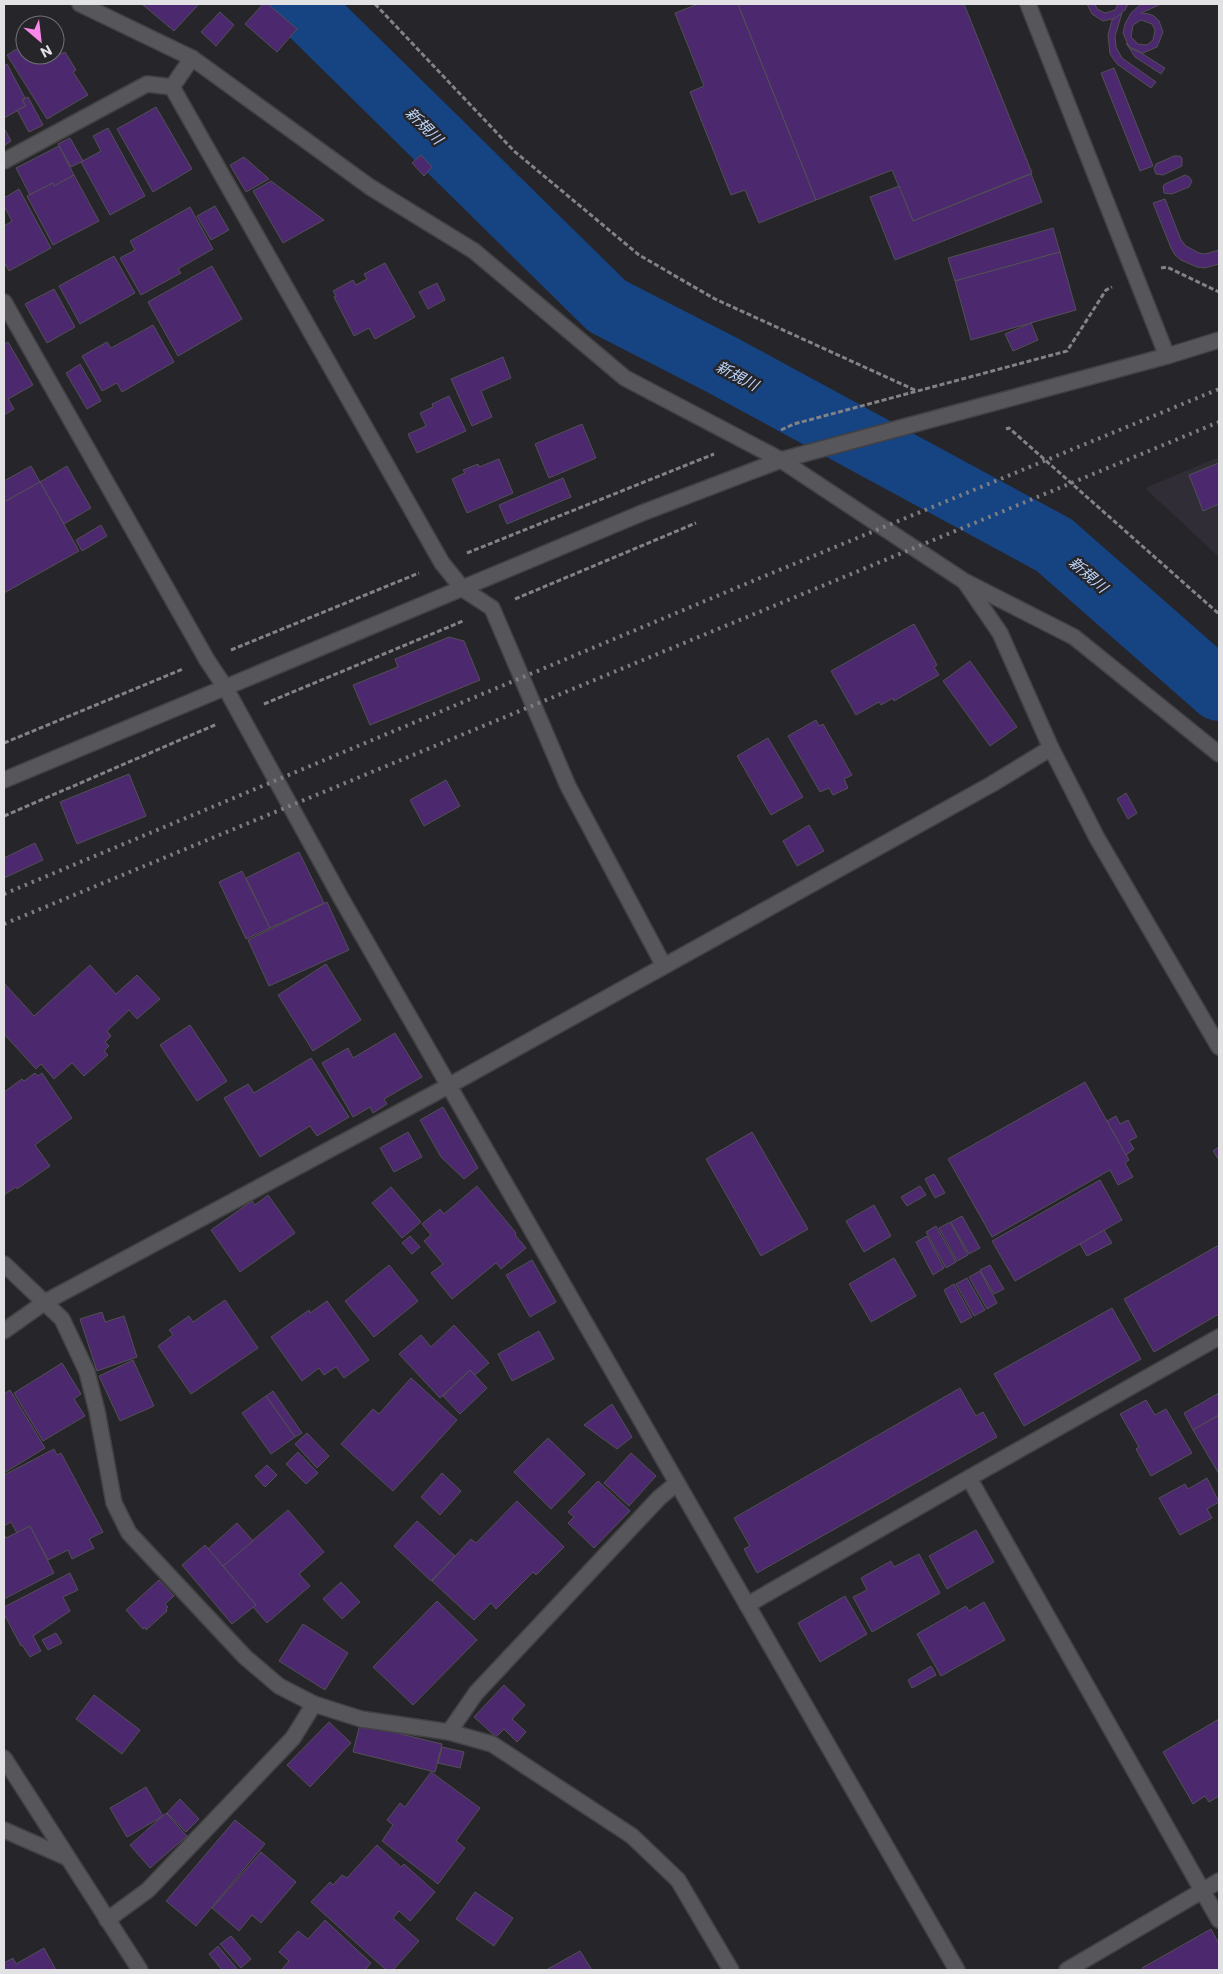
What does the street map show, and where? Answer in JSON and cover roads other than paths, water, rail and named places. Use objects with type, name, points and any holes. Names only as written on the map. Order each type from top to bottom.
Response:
[{"type":"street","points":[[80,4],[192,58],[370,187],[474,251],[625,378],[780,460],[964,581],[1074,637],[1219,754]]},
{"type":"street","points":[[1028,4],[1167,356]]},
{"type":"street","points":[[172,87],[192,58]]},
{"type":"street","points":[[4,161],[147,84],[172,87]]},
{"type":"street","points":[[172,87],[442,563],[463,589],[492,608],[568,786],[664,966]]},
{"type":"street","points":[[4,302],[206,660],[225,687],[341,898],[957,1970]]},
{"type":"street","points":[[4,780],[642,513],[780,460],[826,446],[942,417],[1167,356],[1219,340]]},
{"type":"street","points":[[964,581],[1000,633],[1052,748],[1097,838],[1219,1047]]},
{"type":"street","points":[[4,1331],[45,1302],[450,1085],[1052,748]]},
{"type":"street","points":[[4,1264],[62,1319],[87,1372],[97,1412],[114,1504],[129,1533],[245,1657],[279,1686],[314,1704],[361,1719],[448,1732],[492,1744],[632,1836],[678,1880],[731,1970]]},
{"type":"street","points":[[747,1605],[1219,1337]]},
{"type":"street","points":[[970,1478],[1219,1920]]},
{"type":"street","points":[[448,1732],[476,1693],[659,1498],[677,1483]]},
{"type":"street","points":[[107,1920],[148,1890],[293,1738],[314,1704]]},
{"type":"street","points":[[4,1758],[140,1970]]},
{"type":"street","points":[[4,1830],[68,1858]]},
{"type":"street","points":[[1066,1970],[1219,1881]]},
{"type":"waterway","name":"新規川","points":[[300,4],[607,306],[722,365],[1054,545],[1219,690]]},
{"type":"railway","points":[[4,894],[760,578],[1219,389]]},
{"type":"railway","points":[[4,924],[1219,422]]}]
